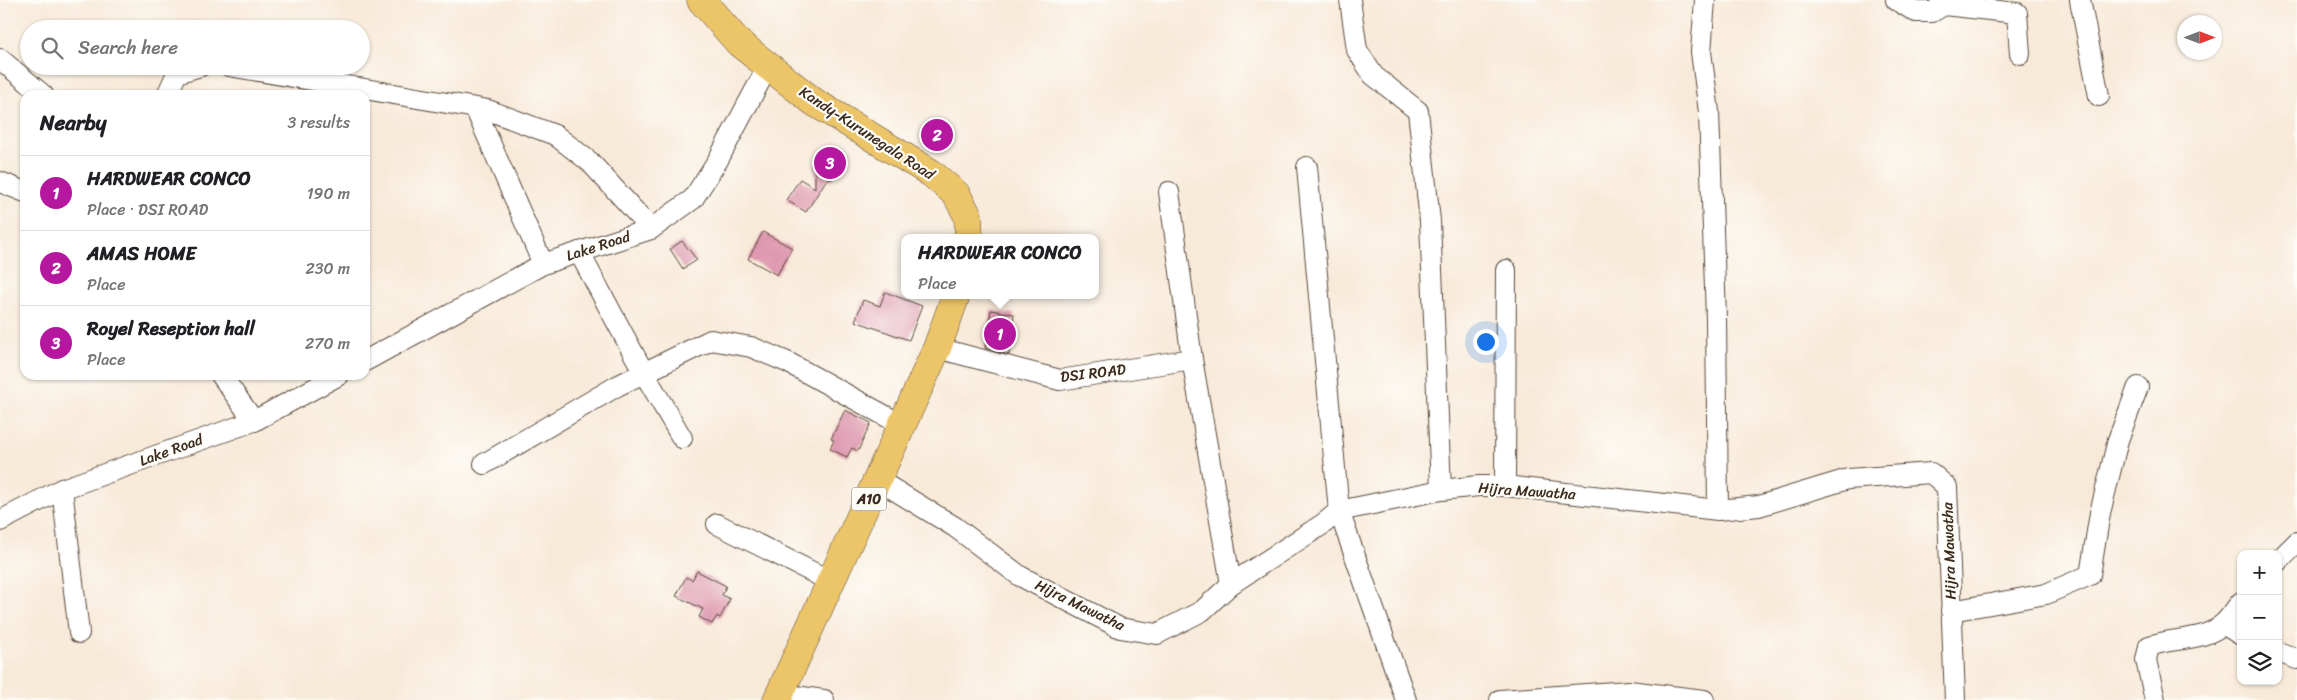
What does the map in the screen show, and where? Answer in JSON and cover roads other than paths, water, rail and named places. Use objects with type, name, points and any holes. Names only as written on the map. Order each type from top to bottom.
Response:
[{"type":"highway","name":"Kandy-Kurunegala Road","points":[[701,0],[739,43],[814,102],[931,173],[956,194],[968,216],[969,234]]},
{"type":"highway","name":"A10","points":[[779,697],[937,348],[955,299]]},
{"type":"street","points":[[1350,0],[1357,50],[1373,75],[1418,111],[1430,221],[1441,490]]},
{"type":"street","points":[[1705,0],[1701,52],[1710,112],[1716,318],[1718,510]]},
{"type":"street","points":[[1896,0],[1916,12],[1932,12],[1944,5],[2017,14],[2020,54]]},
{"type":"street","points":[[2080,0],[2098,96]]},
{"type":"street","points":[[0,59],[37,90]]},
{"type":"street","name":"Lake Road","points":[[370,358],[543,264],[650,229],[693,199],[718,160],[768,66]]},
{"type":"street","points":[[169,90],[176,75]]},
{"type":"street","points":[[282,75],[370,90]]},
{"type":"street","points":[[370,90],[488,110],[554,135],[590,162],[650,229]]},
{"type":"street","points":[[475,108],[543,264]]},
{"type":"street","points":[[1307,167],[1339,511],[1406,700]]},
{"type":"street","points":[[0,182],[20,190]]},
{"type":"street","points":[[1169,192],[1192,359],[1231,584]]},
{"type":"street","points":[[579,252],[644,373],[682,438]]},
{"type":"street","points":[[1505,486],[1506,270]]},
{"type":"street","points":[[484,464],[617,386],[711,340],[751,348],[787,362],[902,425]]},
{"type":"street","name":"DSI ROAD","points":[[937,348],[1060,380],[1192,359]]},
{"type":"street","points":[[225,380],[254,421]]},
{"type":"street","name":"Lake Road","points":[[0,521],[62,489],[254,421],[330,380]]},
{"type":"street","points":[[1951,611],[2046,594],[2090,575],[2100,513],[2118,440],[2138,387]]},
{"type":"street","name":"Hijra Mawatha","points":[[878,480],[955,527],[1020,576],[1120,628],[1157,634],[1202,611],[1231,584],[1323,524],[1339,511],[1441,490],[1479,486],[1505,486],[1718,510],[1759,506],[1848,479],[1931,472],[1947,487],[1955,700]]},
{"type":"street","points":[[62,489],[79,633]]},
{"type":"street","points":[[717,524],[832,582]]},
{"type":"street","points":[[2282,557],[2297,542]]},
{"type":"street","points":[[2155,700],[2146,660],[2149,646],[2161,641],[2202,636],[2223,624],[2237,607]]},
{"type":"street","points":[[2223,624],[2237,633]]},
{"type":"street","points":[[2282,653],[2297,659]]},
{"type":"street","points":[[1500,700],[1629,691],[1704,700]]},
{"type":"street","points":[[779,697],[824,700]]},
{"type":"place","name":"AMAS HOME","points":[[937,135]]},
{"type":"place","name":"Royel Reseption hall","points":[[830,163]]},
{"type":"place","name":"HARDWEAR CONCO","points":[[1000,334]]}]
